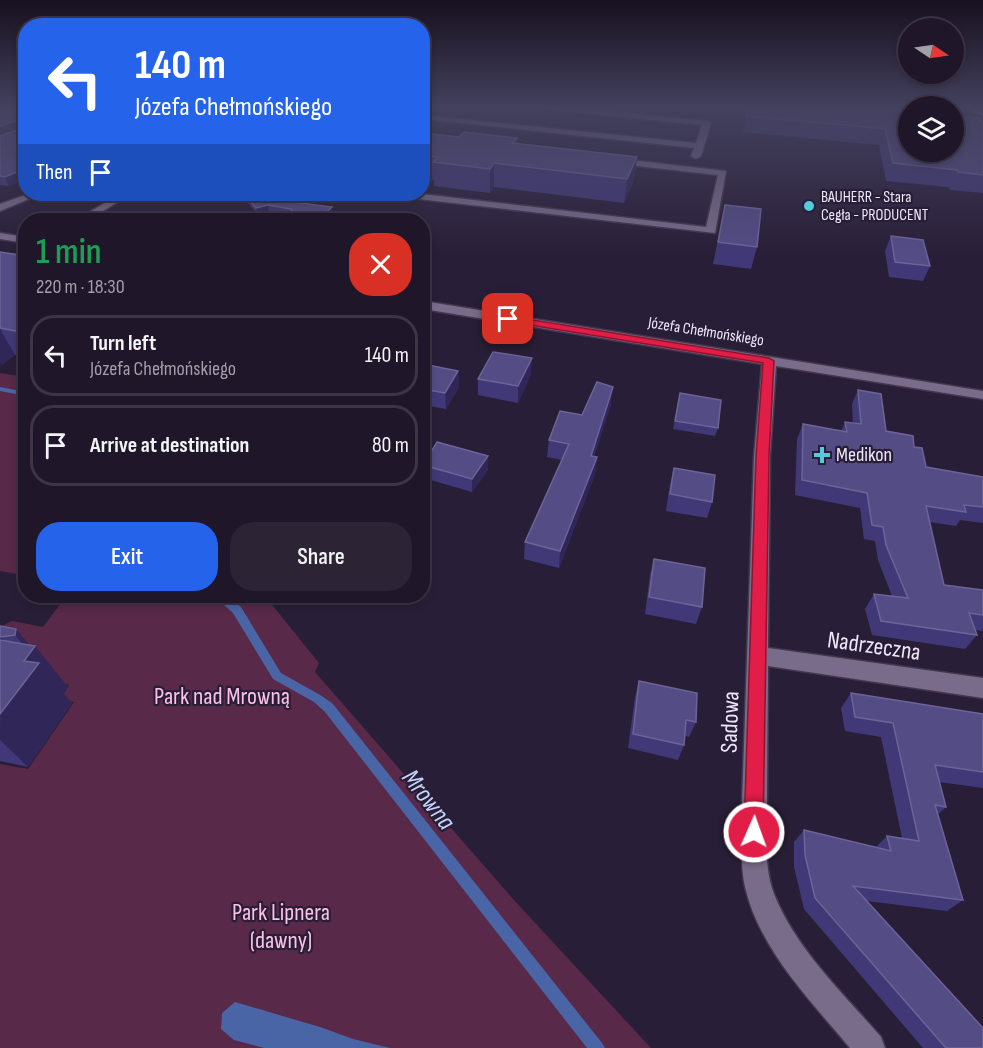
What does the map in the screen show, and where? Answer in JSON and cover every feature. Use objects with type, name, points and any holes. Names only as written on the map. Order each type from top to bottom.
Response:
[{"type":"street","points":[[691,170],[695,157]]},
{"type":"street","points":[[430,197],[711,231],[723,173],[598,160]]},
{"type":"street","points":[[0,208],[18,201]]},
{"type":"street","points":[[94,213],[114,201]]},
{"type":"street","points":[[0,236],[18,239]]},
{"type":"street","name":"Józefa Chełmońskiego","points":[[430,306],[983,395]]},
{"type":"street","name":"Sadowa","points":[[769,361],[762,456],[754,832],[756,871],[762,899],[786,943],[870,1048]]},
{"type":"street","name":"Nadrzeczna","points":[[758,655],[983,688]]},
{"type":"green space","points":[[0,373],[18,376],[18,574],[0,571]]},
{"type":"green space","points":[[61,603],[271,603],[319,663],[315,672],[513,899],[651,1048],[0,1048],[0,764],[28,769],[74,702],[60,700],[69,685],[45,679],[0,627],[12,621],[43,627]]},
{"type":"water","points":[[235,1002],[353,1039],[390,1048],[264,1048],[234,1040],[221,1029],[222,1013]]},
{"type":"building","points":[[0,157],[18,157],[18,171],[5,177],[0,176]]},
{"type":"building","points":[[438,157],[637,157],[627,179],[494,163],[490,169],[433,162]]},
{"type":"building","points":[[892,157],[898,157],[898,162],[964,162],[964,157],[983,157],[983,175],[893,163]]},
{"type":"building","points":[[250,201],[285,201],[332,207],[326,213],[294,213],[291,209],[268,205],[256,208]]},
{"type":"building","points":[[725,205],[761,209],[757,247],[718,242]]},
{"type":"building","points":[[891,236],[923,240],[930,266],[895,262]]},
{"type":"building","points":[[0,252],[18,255],[18,331],[0,328]]},
{"type":"building","points":[[493,352],[532,358],[518,386],[478,379]]},
{"type":"building","points":[[430,365],[458,371],[445,393],[430,390]]},
{"type":"building","points":[[597,382],[613,387],[591,456],[597,457],[560,551],[525,542],[569,444],[549,440],[560,411],[582,415]]},
{"type":"building","points":[[858,390],[881,394],[886,431],[913,436],[914,447],[922,448],[926,467],[983,477],[983,507],[964,505],[966,512],[926,506],[944,585],[983,590],[983,615],[969,613],[977,635],[881,621],[874,594],[908,598],[886,545],[883,527],[872,525],[867,493],[802,480],[803,424],[847,432],[845,422],[861,424]]},
{"type":"building","points":[[680,393],[721,400],[718,428],[675,421]]},
{"type":"building","points":[[437,442],[488,456],[472,479],[430,467],[430,454]]},
{"type":"building","points":[[674,468],[715,475],[712,502],[670,494]]},
{"type":"building","points":[[654,559],[705,568],[702,607],[649,597]]},
{"type":"building","points":[[0,626],[16,629],[15,635],[0,637]]},
{"type":"building","points":[[0,640],[35,646],[24,661],[39,663],[0,714]]},
{"type":"building","points":[[639,681],[697,693],[696,722],[686,720],[684,745],[633,734]]},
{"type":"building","points":[[851,693],[983,714],[983,772],[935,765],[946,807],[935,805],[963,900],[853,886],[983,1028],[983,1048],[946,1048],[815,898],[805,855],[804,830],[891,851],[887,836],[919,841],[893,723],[855,717]]},
{"type":"waterway","name":"Mrowna","points":[[0,389],[18,392]]},
{"type":"waterway","name":"Mrowna","points":[[229,603],[237,610],[277,676],[318,699],[329,708],[597,1048]]},
{"type":"place","name":"BAUHERR - Stara Cegła - PRODUCENT","points":[[809,206]]},
{"type":"place","name":"Medikon","points":[[822,455]]},
{"type":"route","points":[[508,319],[769,361],[762,456],[754,832]]},
{"type":"park label","name":"Park nad Mrowną","points":[[222,696]]},
{"type":"park label","name":"Park Lipnera (dawny)","points":[[281,926]]}]
